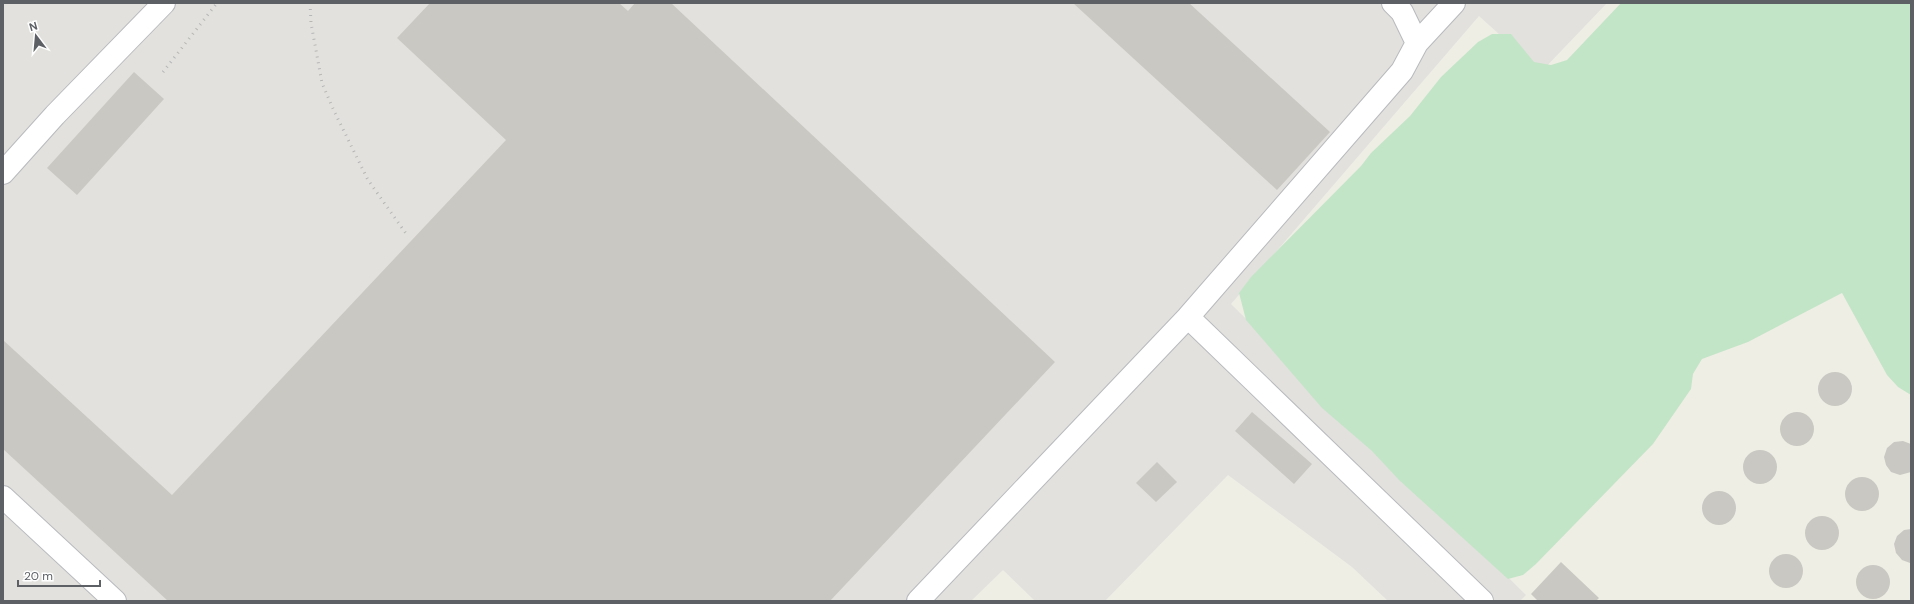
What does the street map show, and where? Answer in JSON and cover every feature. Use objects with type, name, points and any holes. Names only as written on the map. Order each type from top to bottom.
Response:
[{"type":"lane","points":[[3,174],[55,115],[164,3]]},
{"type":"lane","points":[[1393,3],[1402,12],[1417,43]]},
{"type":"lane","points":[[918,601],[1188,317],[1402,71],[1417,43],[1454,3]]},
{"type":"lane","points":[[1188,317],[1482,601]]},
{"type":"lane","points":[[3,497],[115,601]]},
{"type":"shaded area","points":[[3,3],[1607,3],[1541,72],[1479,16],[1231,304],[1526,595],[1520,601],[1388,601],[1352,567],[1228,475],[1105,601],[1035,601],[1003,570],[971,601],[3,601]]},
{"type":"green space","points":[[1621,3],[1911,3],[1911,395],[1898,387],[1887,375],[1842,293],[1748,342],[1702,359],[1693,374],[1691,389],[1653,444],[1536,564],[1523,575],[1508,579],[1399,480],[1372,451],[1322,408],[1246,320],[1239,293],[1251,277],[1361,166],[1371,153],[1410,116],[1441,77],[1478,42],[1492,34],[1511,34],[1534,62],[1551,65],[1567,60]]},
{"type":"building","points":[[430,3],[619,3],[628,11],[635,3],[671,3],[1055,362],[830,601],[168,601],[3,449],[3,340],[172,495],[506,140],[397,38]]},
{"type":"building","points":[[1073,3],[1189,3],[1330,132],[1277,190]]},
{"type":"building","points":[[134,72],[164,99],[77,195],[47,168]]},
{"type":"building","points":[[1832,372],[1838,372],[1847,377],[1851,383],[1851,395],[1847,401],[1838,406],[1832,406],[1823,401],[1818,392],[1818,386],[1823,377]]},
{"type":"building","points":[[1252,412],[1312,464],[1294,484],[1235,431]]},
{"type":"building","points":[[1794,412],[1800,412],[1809,417],[1813,423],[1813,435],[1809,441],[1800,446],[1794,446],[1785,441],[1780,432],[1780,426],[1785,417]]},
{"type":"building","points":[[1903,441],[1911,444],[1911,472],[1900,475],[1891,472],[1886,465],[1884,457],[1887,448],[1894,442]]},
{"type":"building","points":[[1757,450],[1763,450],[1772,455],[1776,461],[1776,473],[1772,479],[1763,484],[1757,484],[1748,479],[1743,470],[1743,464],[1748,455]]},
{"type":"building","points":[[1157,462],[1177,482],[1156,502],[1136,483]]},
{"type":"building","points":[[1859,477],[1865,477],[1874,482],[1878,488],[1878,500],[1874,506],[1865,511],[1859,511],[1850,506],[1845,497],[1845,491],[1850,482]]},
{"type":"building","points":[[1716,491],[1722,491],[1731,496],[1735,502],[1735,514],[1731,520],[1722,525],[1716,525],[1707,520],[1702,511],[1702,505],[1707,496]]},
{"type":"building","points":[[1819,516],[1825,516],[1834,521],[1838,527],[1838,539],[1834,545],[1825,550],[1819,550],[1810,545],[1805,536],[1805,530],[1810,521]]},
{"type":"building","points":[[1911,529],[1910,563],[1902,560],[1896,553],[1894,544],[1897,536],[1904,530]]},
{"type":"building","points":[[1783,554],[1789,554],[1798,559],[1802,565],[1802,577],[1798,583],[1789,588],[1783,588],[1774,583],[1769,574],[1769,568],[1774,559]]},
{"type":"building","points":[[1561,562],[1599,598],[1596,601],[1538,601],[1531,594]]},
{"type":"building","points":[[1870,565],[1876,565],[1885,570],[1889,576],[1889,588],[1885,594],[1876,599],[1870,599],[1861,594],[1856,585],[1856,579],[1861,570]]},
{"type":"railway","points":[[163,72],[217,3]]},
{"type":"railway","points":[[310,3],[311,23],[322,83],[368,180],[407,235]]}]
